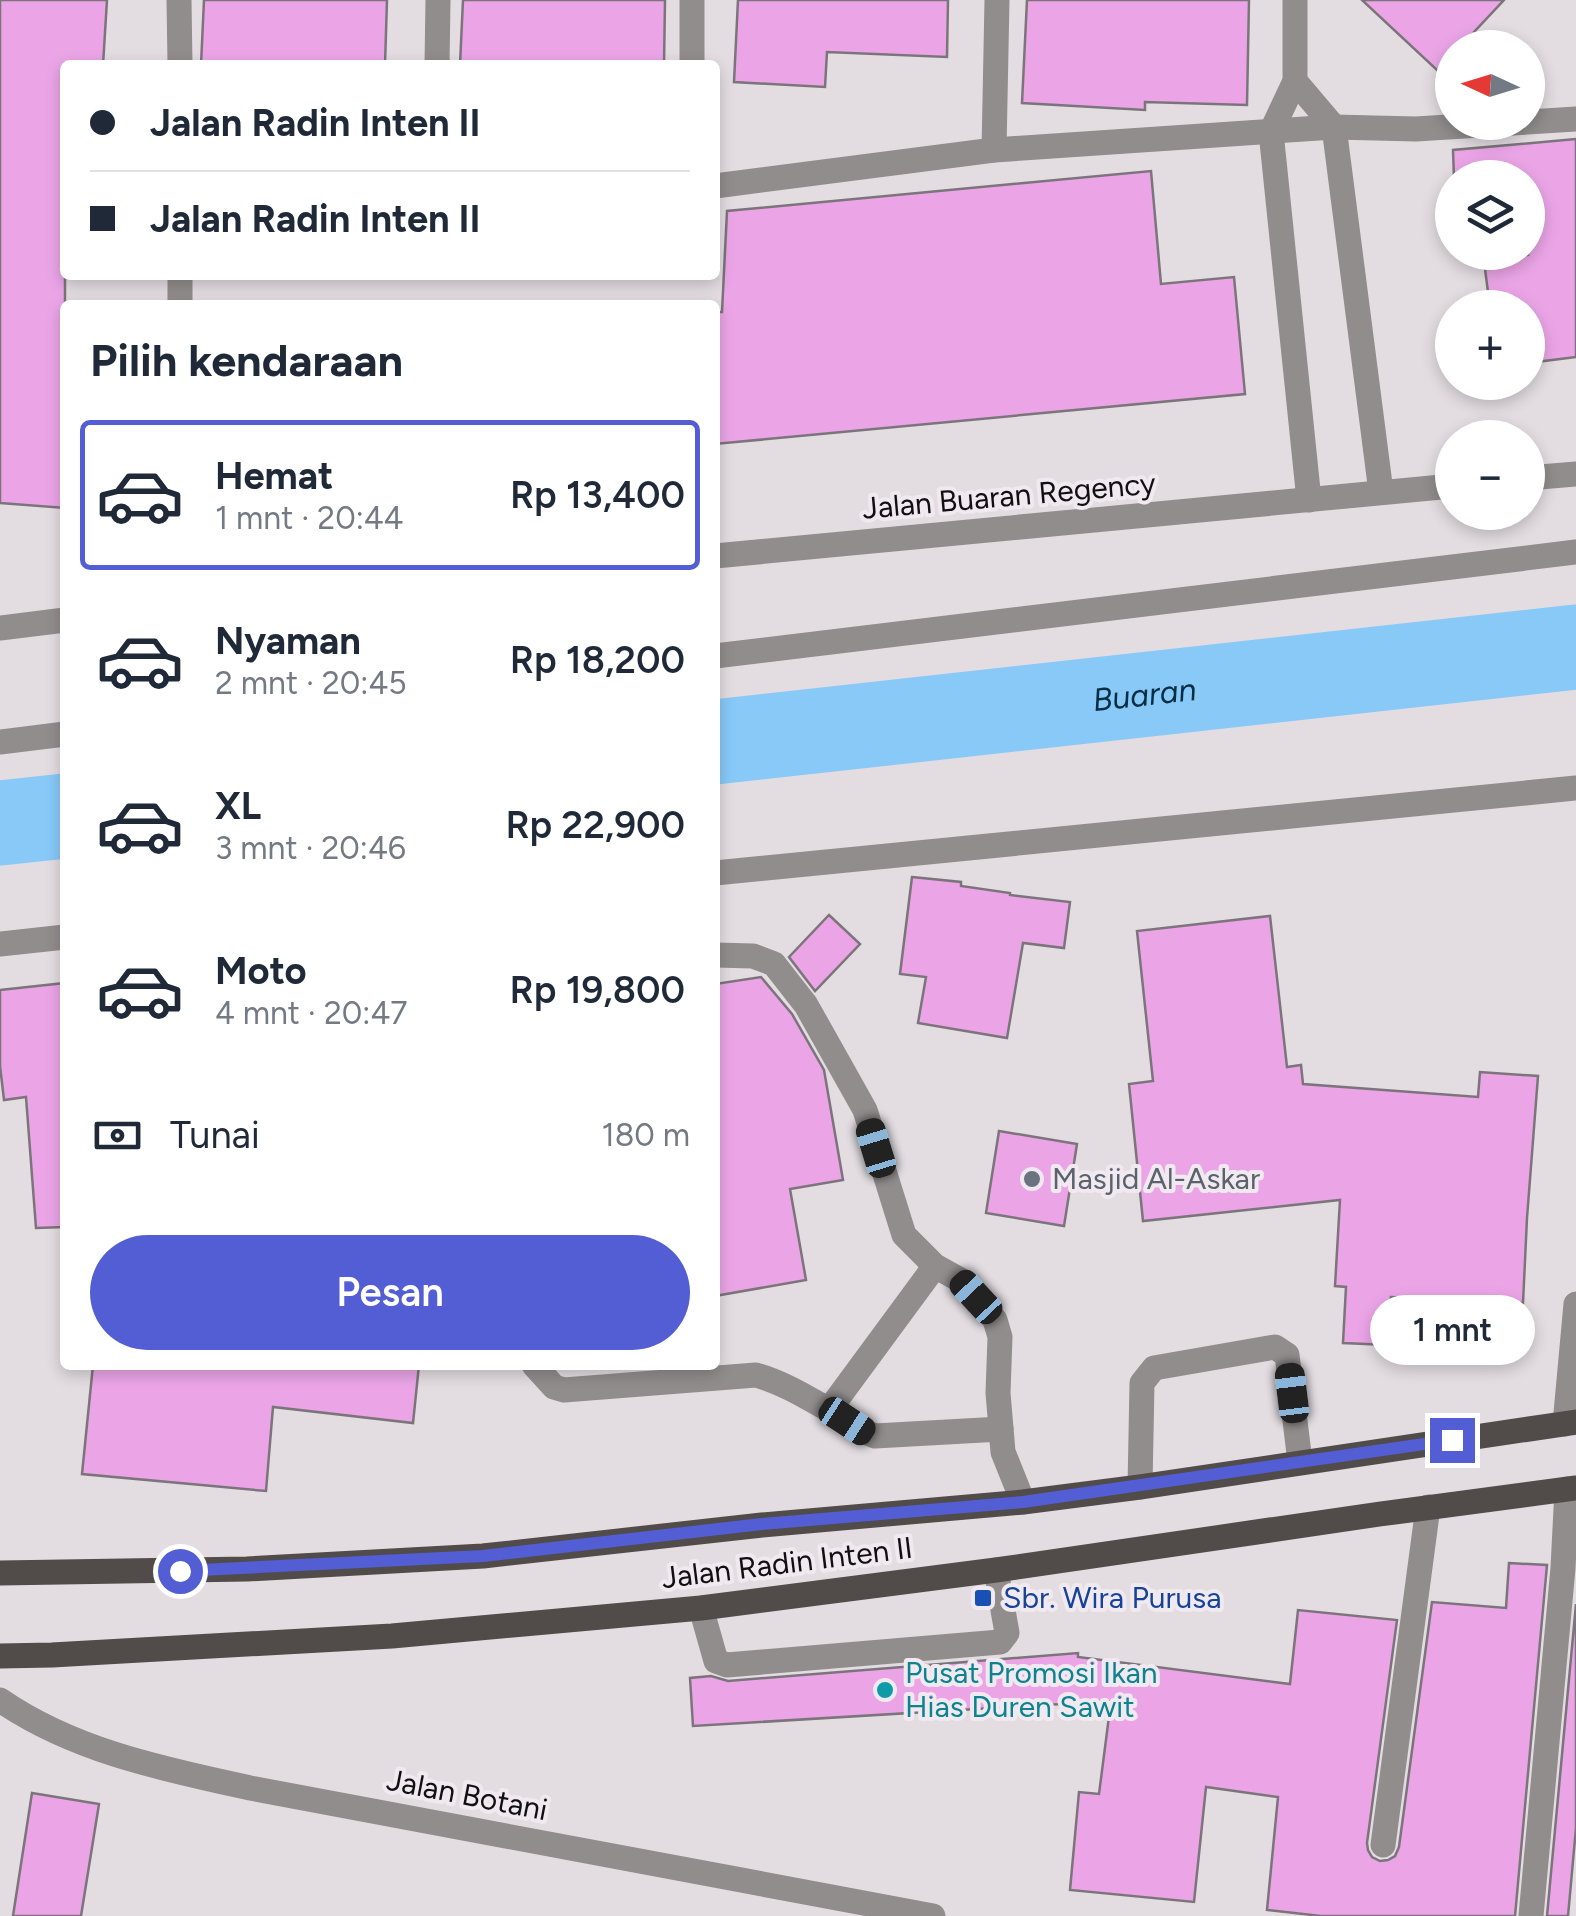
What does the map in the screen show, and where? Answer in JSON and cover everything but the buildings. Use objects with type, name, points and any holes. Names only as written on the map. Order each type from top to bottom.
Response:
[{"type":"main road","name":"Jalan Radin Inten II","points":[[0,1573],[247,1569],[483,1556],[762,1524],[1023,1502],[1570,1423]]},
{"type":"main road","name":"Jalan Radin Inten II","points":[[0,1656],[392,1636],[701,1608],[1571,1489]]},
{"type":"street","points":[[179,0],[180,60]]},
{"type":"street","points":[[437,60],[438,0]]},
{"type":"street","points":[[692,0],[692,60]]},
{"type":"street","points":[[994,150],[997,0]]},
{"type":"street","points":[[1295,0],[1295,81],[1271,132],[1309,500]]},
{"type":"street","points":[[1295,81],[1334,127],[1381,492]]},
{"type":"street","points":[[720,185],[994,150],[1334,127],[1416,129],[1576,119]]},
{"type":"street","points":[[1545,477],[1576,474]]},
{"type":"street","name":"Jalan Buaran Regency","points":[[720,556],[1435,487]]},
{"type":"street","points":[[720,655],[1576,552]]},
{"type":"street","points":[[0,628],[60,621]]},
{"type":"street","points":[[0,742],[60,735]]},
{"type":"street","points":[[720,873],[1576,788]]},
{"type":"street","points":[[0,944],[60,938]]},
{"type":"street","points":[[720,955],[753,956],[774,964],[806,1005],[865,1110],[904,1235],[935,1266],[962,1281],[995,1320],[1000,1337],[998,1393],[1003,1452],[1023,1502]]},
{"type":"street","points":[[829,1410],[935,1266]]},
{"type":"street","points":[[1570,1423],[1576,1304]]},
{"type":"street","points":[[1140,1487],[1142,1382],[1154,1368],[1275,1347],[1287,1355],[1300,1462]]},
{"type":"street","points":[[539,1370],[554,1386],[564,1390],[756,1374],[875,1436],[1001,1429]]},
{"type":"street","points":[[1531,1916],[1571,1489]]},
{"type":"street","points":[[1384,1845],[1428,1507]]},
{"type":"street","points":[[701,1608],[716,1660],[727,1664],[1000,1642],[1007,1634],[996,1570]]},
{"type":"street","name":"Jalan Botani","points":[[0,1700],[21,1715],[89,1746],[150,1766],[933,1916]]},
{"type":"waterway","name":"Buaran","points":[[720,741],[1576,647]]},
{"type":"waterway","name":"Buaran","points":[[0,823],[60,817]]},
{"type":"place","name":"Masjid Al-Askar","points":[[1032,1179]]},
{"type":"place","name":"Sbr. Wira Purusa","points":[[983,1598]]},
{"type":"place","name":"Pusat Promosi Ikan Hias Duren Sawit","points":[[885,1690]]},
{"type":"route","points":[[180,1571],[483,1556],[762,1524],[1023,1502],[1452,1440]]}]
